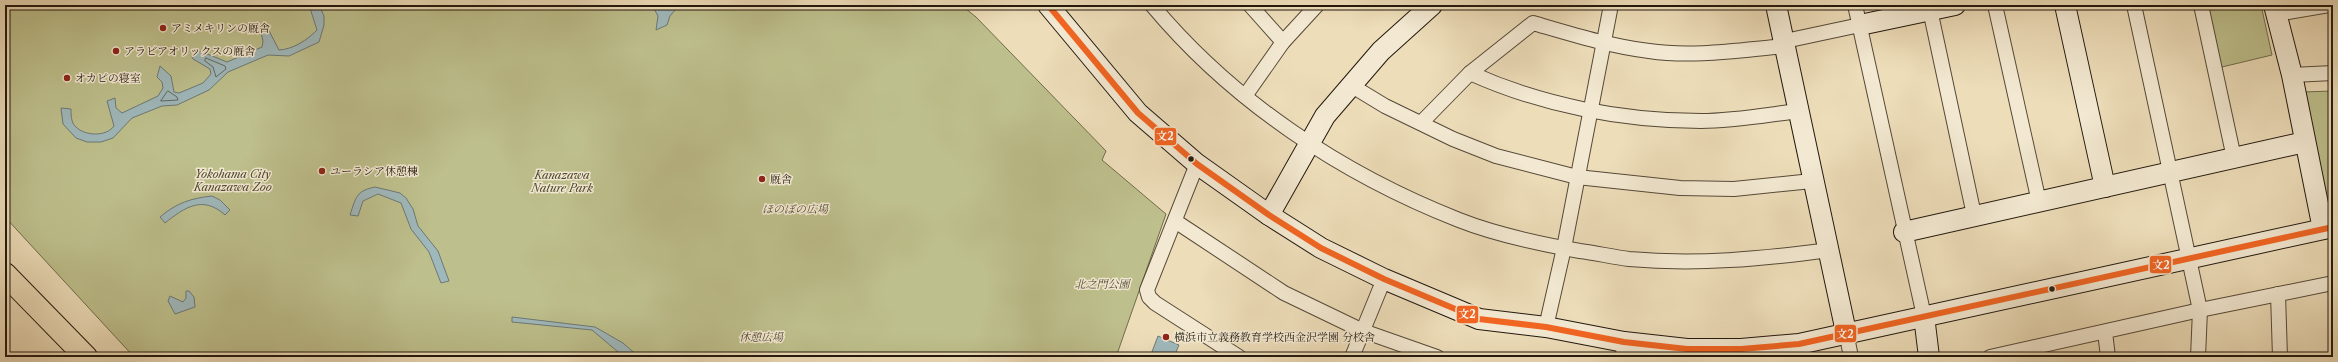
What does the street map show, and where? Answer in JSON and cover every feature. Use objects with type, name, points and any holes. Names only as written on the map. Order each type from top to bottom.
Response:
[{"type":"highway","points":[[5,274],[86,357]]},
{"type":"street","points":[[1152,5],[1200,56],[1245,96],[1308,144],[1410,199],[1461,221],[1564,248],[1628,259],[1693,262],[1756,260],[1829,250]]},
{"type":"street","points":[[1250,5],[1283,42]]},
{"type":"street","points":[[1245,96],[1283,42],[1317,5]]},
{"type":"street","points":[[1546,327],[1564,248],[1611,5]]},
{"type":"street","points":[[1776,5],[1785,41],[1812,181],[1829,250],[1851,357]]},
{"type":"street","points":[[1856,5],[1904,232],[1924,316],[1929,357]]},
{"type":"street","points":[[1421,122],[1470,73],[1533,23],[1603,43],[1650,51],[1697,53],[1775,47],[1785,41],[1930,8],[1955,5]]},
{"type":"street","points":[[1995,5],[2039,202]]},
{"type":"street","points":[[2066,5],[2104,187]]},
{"type":"street","points":[[2134,5],[2200,310],[2198,357]]},
{"type":"street","points":[[2201,5],[2234,158]]},
{"type":"street","points":[[1055,7],[1138,113],[1197,164],[1269,215],[1321,248],[1384,279],[1479,318],[1546,327],[1623,350],[1741,349],[1799,344],[1846,332],[2328,228],[2305,142],[2292,75],[2275,10],[2331,7]]},
{"type":"street","points":[[1269,215],[1325,116],[1381,51],[1427,7]]},
{"type":"street","points":[[1930,8],[1974,215]]},
{"type":"street","points":[[1470,73],[1497,86],[1590,111],[1646,119],[1702,121],[1798,111]]},
{"type":"street","points":[[2292,75],[2333,73]]},
{"type":"street","points":[[1352,86],[1385,106],[1421,122],[1453,139],[1496,156],[1577,177],[1687,189],[1734,189],[1812,181]]},
{"type":"street","points":[[1904,232],[1974,215],[2039,202],[2305,142]]},
{"type":"street","points":[[1197,164],[1147,290],[1149,297],[1155,303],[1239,357]]},
{"type":"street","points":[[1175,221],[1284,293],[1364,331],[1437,357]]},
{"type":"street","points":[[1352,357],[1364,331],[1384,279]]},
{"type":"street","points":[[1990,357],[2023,353],[2200,310],[2333,284]]},
{"type":"street","points":[[2278,294],[2280,357]]},
{"type":"street","points":[[2105,332],[2108,357]]},
{"type":"green space","name":"Kanazawa Nature Park","points":[[5,5],[961,5],[976,17],[1106,151],[1102,160],[1166,214],[1116,357],[134,357],[5,217]]},
{"type":"green space","points":[[2206,5],[2261,5],[2272,55],[2222,67],[2220,66]]},
{"type":"green space","points":[[2333,91],[2333,204],[2327,205],[2302,92]]},
{"type":"water","points":[[309,5],[319,5],[324,16],[324,25],[319,42],[289,56],[268,55],[228,72],[209,90],[177,105],[162,106],[132,118],[113,138],[101,142],[87,142],[76,138],[63,124],[61,108],[71,109],[73,123],[80,130],[90,134],[101,134],[106,132],[114,126],[107,101],[115,98],[116,108],[122,113],[158,96],[163,88],[162,82],[157,77],[160,66],[171,76],[174,92],[179,93],[203,83],[211,74],[210,69],[193,59],[191,55],[200,51],[227,62],[262,47],[263,41],[260,28],[266,25],[279,50],[295,46],[317,30]]},
{"type":"water","points":[[652,5],[685,5],[685,8],[676,9],[670,16],[667,25],[656,30],[658,16]]},
{"type":"water","points":[[375,187],[400,193],[406,198],[413,209],[418,226],[438,251],[449,281],[441,283],[429,252],[411,229],[401,203],[378,194],[363,201],[358,216],[350,215],[360,193]]},
{"type":"water","points":[[212,196],[220,200],[230,210],[225,215],[217,209],[202,205],[187,208],[165,223],[160,217],[172,208],[184,202]]},
{"type":"water","points":[[186,291],[189,291],[194,297],[195,307],[175,314],[168,301],[170,296],[183,302],[186,298]]},
{"type":"water","points":[[512,317],[595,327],[623,343],[639,357],[624,357],[592,330],[512,322]]},
{"type":"water","points":[[1158,336],[1179,345],[1174,357],[1150,357]]},
{"type":"transit line","name":"文2","points":[[1048,5],[1138,113],[1197,164],[1269,215],[1321,248],[1384,279],[1479,319],[1546,327],[1624,342],[1687,349],[1741,349],[1799,344],[2333,227]]},
{"type":"place","name":"アミメキリンの厩舎","points":[[163,28]]},
{"type":"place","name":"アラビアオリックスの厩舎","points":[[116,51]]},
{"type":"place","name":"オカピの寝室","points":[[67,78]]},
{"type":"place","name":"ユーラシア休憩棟","points":[[322,171]]},
{"type":"place","name":"厩舎","points":[[762,179]]},
{"type":"place","name":"横浜市立義務教育学校西金沢学園 分校舎","points":[[1166,337]]},
{"type":"park label","name":"Yokohama City Kanazawa Zoo","points":[[233,180]]},
{"type":"park label","name":"ほのぼの広場","points":[[795,209]]},
{"type":"park label","name":"北之門公園","points":[[1102,284]]},
{"type":"park label","name":"休憩広場","points":[[761,337]]}]
